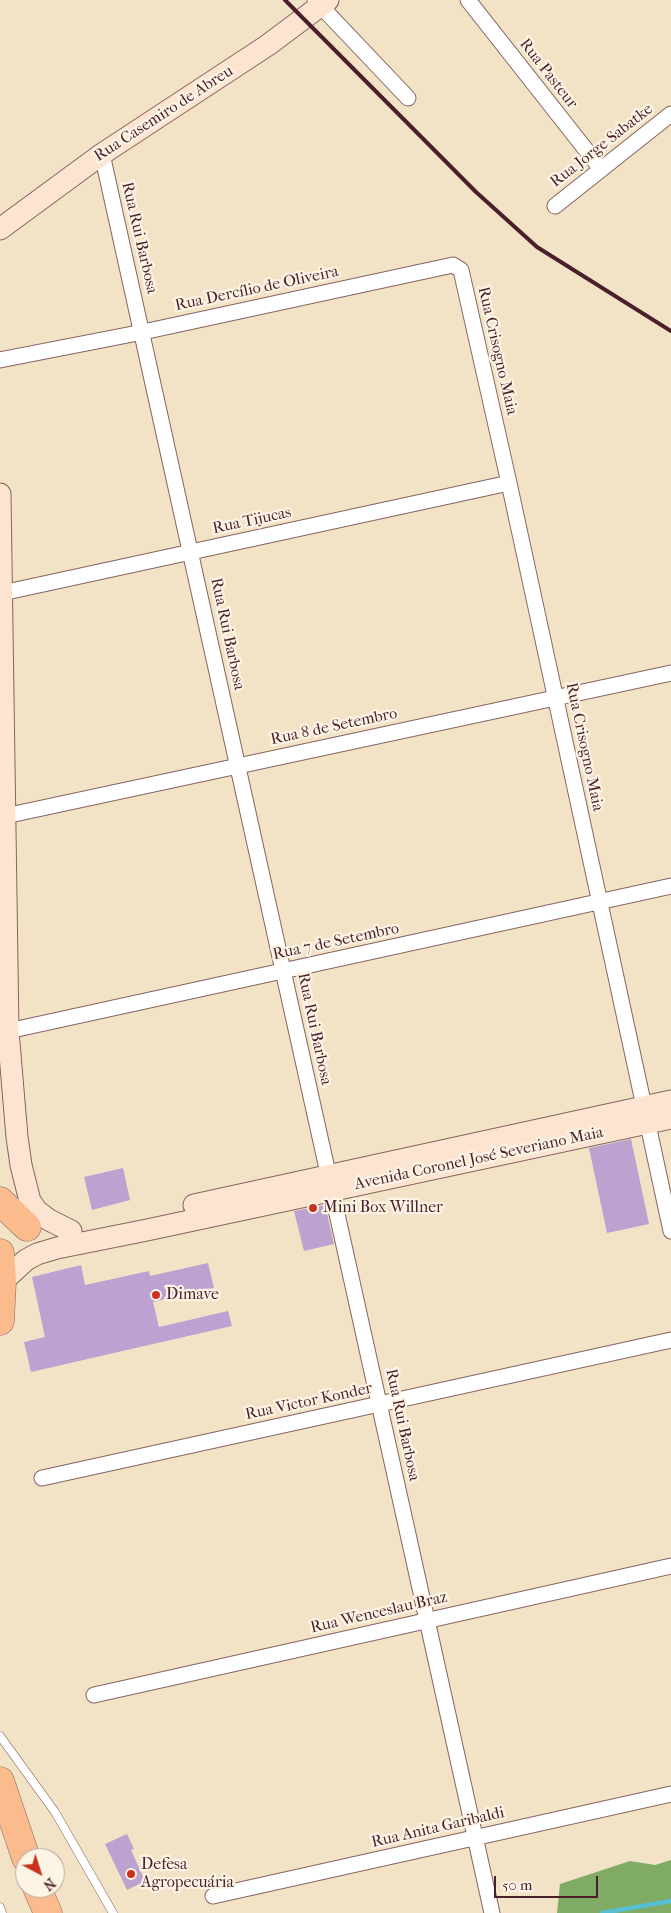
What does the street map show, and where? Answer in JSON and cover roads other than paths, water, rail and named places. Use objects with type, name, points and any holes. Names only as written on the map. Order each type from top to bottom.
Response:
[{"type":"highway","points":[[0,1201],[27,1227]]},
{"type":"highway","points":[[0,1253],[0,1321]]},
{"type":"highway","points":[[0,1781],[23,1848]]},
{"type":"highway","points":[[41,1898],[48,1913]]},
{"type":"main road","name":"Rua Casemiro de Abreu","points":[[0,229],[102,154],[268,45],[321,2]]},
{"type":"main road","points":[[0,494],[5,816],[4,1032],[17,1137],[30,1201],[37,1211],[49,1220],[71,1231]]},
{"type":"main road","name":"Avenida Coronel José Severiano Maia","points":[[1,1283],[26,1260],[37,1254],[57,1248],[330,1183],[646,1115],[671,1102]]},
{"type":"main road","name":"Avenida Coronel José Severiano Maia","points":[[646,1115],[671,1118]]},
{"type":"main road","name":"Avenida Coronel José Severiano Maia","points":[[0,1222],[63,1232],[330,1183]]},
{"type":"street","name":"Rua Pasteur","points":[[468,0],[601,169]]},
{"type":"street","points":[[321,2],[408,98]]},
{"type":"street","name":"Rua Jorge Sabatke","points":[[555,206],[671,114]]},
{"type":"street","name":"Rua Rui Barbosa","points":[[102,154],[492,1913]]},
{"type":"street","name":"Rua Dercílio de Oliveira","points":[[0,360],[143,332],[453,265],[461,270]]},
{"type":"street","name":"Rua Crisogno Maia","points":[[461,270],[671,1231]]},
{"type":"street","name":"Rua Tijucas","points":[[2,593],[509,483]]},
{"type":"street","name":"Rua 8 de Setembro","points":[[5,816],[671,673]]},
{"type":"street","name":"Rua 7 de Setembro","points":[[4,1032],[671,886]]},
{"type":"street","name":"Rua Victor Konder","points":[[42,1478],[671,1340]]},
{"type":"street","name":"Rua Wenceslau Braz","points":[[94,1695],[671,1566]]},
{"type":"street","name":"Rua Anita Garibaldi","points":[[213,1896],[671,1794]]},
{"type":"lane","points":[[0,1736],[55,1812],[113,1913]]},
{"type":"lane","points":[[0,1908],[2,1913]]},
{"type":"waterway","points":[[602,1913],[671,1901]]},
{"type":"railway","points":[[285,0],[476,192],[537,247],[671,331]]},
{"type":"place","name":"Mini Box Willner","points":[[313,1208]]},
{"type":"place","name":"Dimave","points":[[156,1295]]},
{"type":"place","name":"Defesa Agropecuária","points":[[131,1874]]}]
